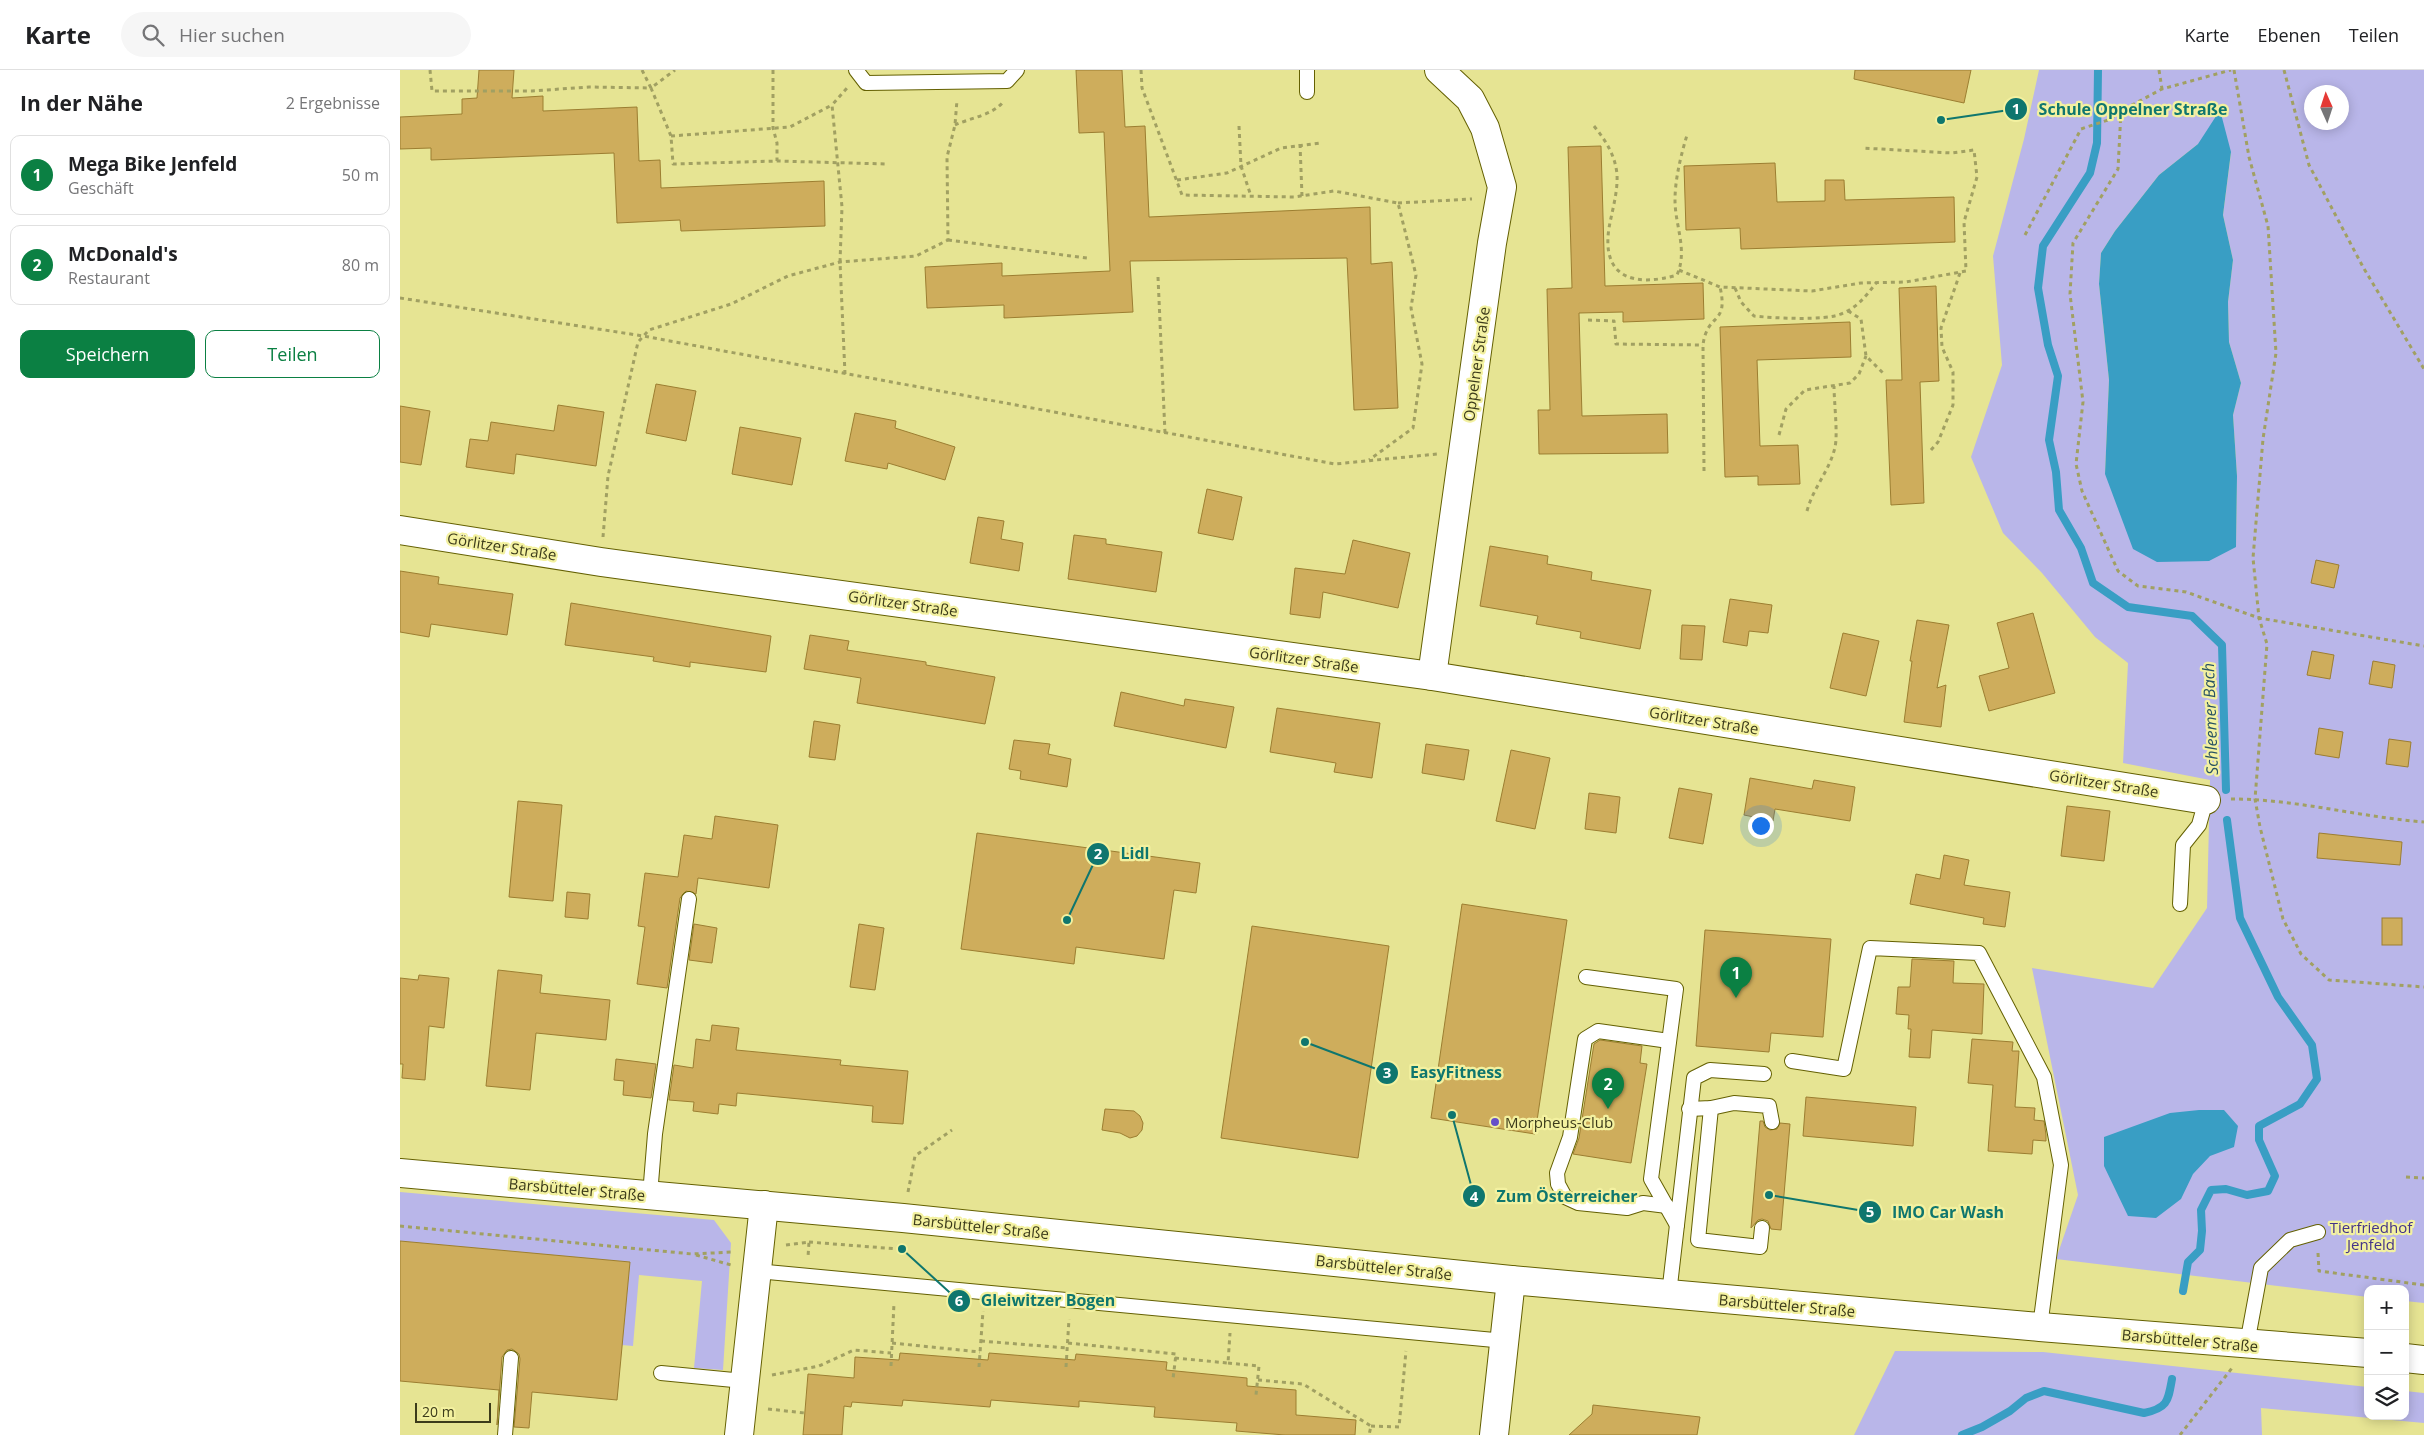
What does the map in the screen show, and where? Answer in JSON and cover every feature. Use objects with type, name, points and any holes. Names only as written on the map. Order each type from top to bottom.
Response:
[{"type":"street","name":"Oppelner Straße","points":[[1432,676],[1492,243],[1502,187],[1485,128],[1470,99],[1439,70]]},
{"type":"street","name":"Görlitzer Straße","points":[[400,530],[601,562],[1432,676],[2206,800]]},
{"type":"street","name":"Barsbütteler Straße","points":[[400,1173],[903,1218],[1510,1280],[2364,1354]]},
{"type":"street","points":[[739,1435],[742,1393],[764,1205]]},
{"type":"street","points":[[1494,1435],[1510,1280]]},
{"type":"street","points":[[2409,1358],[2424,1360]]},
{"type":"lane","points":[[858,72],[866,84],[1007,81],[1017,70]]},
{"type":"lane","points":[[1307,70],[1307,92]]},
{"type":"lane","points":[[2180,904],[2183,845],[2199,825],[2206,800]]},
{"type":"lane","points":[[650,1195],[655,1134],[689,899]]},
{"type":"lane","points":[[1792,1061],[1844,1068],[1870,948],[1979,953],[2044,1077],[2061,1165],[2040,1327]]},
{"type":"lane","points":[[1586,976],[1676,989],[1651,1179],[1677,1225]]},
{"type":"lane","points":[[1667,1206],[1643,1202],[1627,1208],[1578,1203],[1565,1197],[1558,1184],[1557,1173],[1570,1137],[1585,1039],[1598,1031],[1669,1041]]},
{"type":"lane","points":[[1669,1294],[1694,1078],[1710,1070],[1764,1074]]},
{"type":"lane","points":[[1690,1109],[1711,1108],[1734,1103],[1769,1106],[1772,1122]]},
{"type":"lane","points":[[1711,1108],[1698,1240],[1760,1247],[1762,1228]]},
{"type":"lane","points":[[2248,1344],[2261,1268],[2290,1240],[2318,1232]]},
{"type":"lane","points":[[757,1260],[806,1276],[1505,1341]]},
{"type":"lane","points":[[506,1435],[511,1358]]},
{"type":"lane","points":[[661,1373],[742,1393]]},
{"type":"path","points":[[430,70],[432,91],[532,91],[589,87],[651,88],[675,70]]},
{"type":"path","points":[[642,70],[671,136],[673,164],[777,161],[886,164]]},
{"type":"path","points":[[772,70],[772,128],[777,143],[777,161]]},
{"type":"path","points":[[956,125],[975,116],[991,112],[1001,105],[1014,87],[1017,70]]},
{"type":"path","points":[[1141,70],[1142,88],[1182,195],[1302,196],[1334,191],[1398,202],[1501,198]]},
{"type":"path","points":[[2159,70],[2162,89]]},
{"type":"path","points":[[2025,235],[2081,129],[2108,120],[2120,111],[2162,89],[2233,70],[2249,158],[2268,226],[2276,354],[2263,439],[2253,558],[2259,618],[2267,644],[2255,799],[2283,919],[2300,954],[2328,980],[2424,987]]},
{"type":"path","points":[[2284,70],[2309,166],[2363,267],[2424,369]]},
{"type":"path","points":[[671,136],[790,127],[832,105],[858,72]]},
{"type":"path","points":[[948,240],[947,156],[956,125],[958,82]]},
{"type":"path","points":[[832,105],[842,207],[840,262],[845,374]]},
{"type":"path","points":[[2120,111],[2118,169],[2073,243],[2070,294],[2083,402],[2076,464],[2082,491],[2118,571],[2138,586],[2186,592],[2259,618],[2424,646]]},
{"type":"path","points":[[1239,126],[1241,166],[1251,196]]},
{"type":"path","points":[[1594,126],[1607,143],[1617,175],[1609,230],[1609,250],[1613,265],[1619,274],[1632,278],[1656,281],[1677,275],[1682,264],[1682,242],[1676,223],[1675,198],[1687,135]]},
{"type":"path","points":[[1177,180],[1227,173],[1281,148],[1300,144],[1320,143]]},
{"type":"path","points":[[1300,144],[1302,196]]},
{"type":"path","points":[[1679,270],[1720,287],[1812,292],[1835,286],[1876,282],[1906,282],[1966,271],[1964,222],[1977,177],[1974,150],[1952,154],[1862,148]]},
{"type":"path","points":[[1368,460],[1413,428],[1422,364],[1411,308],[1416,275],[1398,202]]},
{"type":"path","points":[[601,562],[608,476],[638,342],[649,330],[731,304],[788,276],[840,262],[916,256],[948,240],[1087,258]]},
{"type":"path","points":[[1931,450],[1938,442],[1953,405],[1953,372],[1942,348],[1941,328],[1960,272]]},
{"type":"path","points":[[1158,277],[1165,433]]},
{"type":"path","points":[[1735,288],[1741,302],[1754,316],[1780,318],[1816,317],[1840,315],[1863,301],[1876,282]]},
{"type":"path","points":[[1704,471],[1703,345],[1705,331],[1721,315],[1724,304],[1720,287]]},
{"type":"path","points":[[400,298],[643,336],[1335,464],[1464,451]]},
{"type":"path","points":[[1779,435],[1786,409],[1805,390],[1850,383],[1859,374],[1866,356],[1861,319],[1848,310]]},
{"type":"path","points":[[1588,320],[1614,322],[1616,344],[1703,345]]},
{"type":"path","points":[[1866,356],[1885,375]]},
{"type":"path","points":[[1807,511],[1812,495],[1826,471],[1836,447],[1834,386]]},
{"type":"path","points":[[2255,799],[2277,800],[2387,819],[2424,822]]},
{"type":"path","points":[[903,1218],[915,1156],[952,1130]]},
{"type":"path","points":[[2406,1178],[2424,1178]]},
{"type":"path","points":[[400,1226],[757,1260],[809,1242],[898,1249]]},
{"type":"path","points":[[2318,1232],[2319,1271],[2424,1285]]},
{"type":"path","points":[[806,1276],[809,1242]]},
{"type":"path","points":[[692,1254],[757,1260]]},
{"type":"path","points":[[890,1366],[895,1284]]},
{"type":"path","points":[[979,1367],[984,1293]]},
{"type":"path","points":[[1066,1367],[1070,1300]]},
{"type":"path","points":[[1228,1363],[1231,1316]]},
{"type":"path","points":[[1258,1380],[1303,1384],[1371,1426],[1399,1427],[1408,1332]]},
{"type":"path","points":[[981,1342],[1067,1348]]},
{"type":"path","points":[[892,1343],[980,1352]]},
{"type":"path","points":[[1068,1343],[1176,1354],[1174,1379]]},
{"type":"path","points":[[2180,1435],[2222,1382],[2248,1344]]},
{"type":"path","points":[[742,1393],[819,1366],[854,1350],[891,1353]]},
{"type":"path","points":[[1175,1358],[1259,1366],[1256,1394]]},
{"type":"path","points":[[742,1393],[804,1413]]},
{"type":"path","points":[[1369,1435],[1371,1426]]},
{"type":"green space","name":"Tierfriedhof Jenfeld","points":[[2039,70],[2424,70],[2424,1303],[2409,1301],[2409,1285],[2364,1285],[2364,1297],[2056,1259],[2078,1195],[2032,968],[2153,988],[2207,908],[2210,780],[2123,763],[2128,663],[2095,637],[2042,573],[2003,533],[1971,457],[2002,365],[1993,256],[2024,139]],"holes":[[[2198,144],[2231,153],[2223,215],[2233,260],[2228,302],[2229,342],[2241,383],[2233,415],[2237,476],[2236,547],[2105,474],[2109,380],[2099,284],[2101,253],[2115,231],[2159,175]]]},
{"type":"green space","points":[[400,1192],[714,1220],[731,1243],[723,1370],[694,1368],[702,1281],[639,1275],[633,1346],[622,1345],[630,1262],[400,1241]]},
{"type":"green space","points":[[1895,1351],[2043,1352],[2364,1387],[2364,1417],[2261,1408],[2262,1435],[1854,1435]]},
{"type":"green space","points":[[2409,1391],[2424,1393],[2424,1423],[2391,1420],[2409,1420]]},
{"type":"shaded area","points":[[2220,110],[2231,152],[2223,215],[2233,260],[2228,302],[2229,342],[2241,383],[2233,415],[2237,476],[2236,547],[2209,561],[2157,562],[2133,549],[2105,474],[2109,380],[2099,284],[2101,253],[2115,231],[2159,175],[2198,144]]},
{"type":"shaded area","points":[[2224,1110],[2238,1126],[2234,1147],[2210,1156],[2193,1174],[2181,1199],[2156,1218],[2128,1216],[2104,1166],[2104,1137],[2170,1113]]},
{"type":"building","points":[[479,70],[514,70],[512,98],[543,96],[543,111],[637,107],[639,161],[660,160],[661,188],[824,181],[825,226],[681,231],[680,220],[617,223],[614,153],[431,160],[431,148],[400,149],[400,117],[462,114],[462,99],[477,98]]},
{"type":"building","points":[[1076,70],[1122,70],[1125,127],[1145,126],[1149,217],[1370,207],[1371,264],[1392,262],[1398,408],[1354,410],[1347,258],[1130,261],[1133,312],[1004,318],[1004,305],[927,308],[925,267],[1002,263],[1002,276],[1110,271],[1104,132],[1079,133]]},
{"type":"building","points":[[1855,70],[1971,70],[1964,103],[1854,79]]},
{"type":"building","points":[[1601,146],[1605,286],[1703,283],[1704,319],[1623,322],[1623,312],[1579,313],[1582,416],[1667,414],[1668,453],[1539,454],[1538,410],[1550,410],[1547,289],[1572,288],[1568,147]]},
{"type":"building","points":[[1775,163],[1777,202],[1825,201],[1825,180],[1844,180],[1845,200],[1954,197],[1955,242],[1741,249],[1740,228],[1686,230],[1684,166]]},
{"type":"building","points":[[1936,286],[1939,381],[1920,382],[1924,503],[1891,505],[1886,380],[1902,380],[1899,288]]},
{"type":"building","points":[[1850,322],[1851,357],[1757,360],[1760,446],[1798,445],[1800,484],[1758,485],[1758,476],[1725,477],[1720,327]]},
{"type":"building","points":[[656,384],[696,391],[686,441],[646,433]]},
{"type":"building","points":[[558,405],[604,412],[596,466],[516,454],[514,474],[466,467],[470,439],[488,441],[491,422],[554,431]]},
{"type":"building","points":[[400,406],[430,411],[421,465],[400,462]]},
{"type":"building","points":[[855,413],[896,421],[895,428],[955,447],[945,480],[888,463],[887,469],[845,461]]},
{"type":"building","points":[[740,427],[801,438],[792,485],[732,474]]},
{"type":"building","points":[[1207,489],[1242,497],[1233,540],[1198,533]]},
{"type":"building","points":[[978,517],[1004,521],[1001,539],[1023,543],[1019,571],[970,563]]},
{"type":"building","points":[[1074,535],[1106,539],[1106,544],[1162,552],[1156,592],[1068,579]]},
{"type":"building","points":[[1353,540],[1410,553],[1398,608],[1323,592],[1320,618],[1290,614],[1295,568],[1345,574]]},
{"type":"building","points":[[1490,546],[1548,556],[1547,564],[1592,572],[1591,580],[1651,590],[1640,649],[1580,638],[1581,632],[1536,624],[1538,616],[1480,606]]},
{"type":"building","points":[[2316,560],[2339,565],[2334,588],[2311,583]]},
{"type":"building","points":[[400,571],[439,577],[438,584],[513,594],[507,635],[431,624],[429,637],[400,632]]},
{"type":"building","points":[[1730,599],[1772,605],[1768,633],[1749,631],[1747,646],[1723,642]]},
{"type":"building","points":[[571,603],[771,636],[766,672],[690,662],[690,667],[653,661],[654,657],[565,645]]},
{"type":"building","points":[[2033,613],[2055,693],[1989,711],[1979,676],[2009,668],[1997,623]]},
{"type":"building","points":[[1917,620],[1949,625],[1937,688],[1946,685],[1941,727],[1904,722],[1912,661],[1910,661]]},
{"type":"building","points":[[1682,625],[1705,626],[1702,660],[1680,659]]},
{"type":"building","points":[[1843,633],[1879,641],[1866,696],[1830,688]]},
{"type":"building","points":[[810,635],[849,641],[847,650],[926,662],[926,665],[995,677],[985,724],[857,703],[861,678],[804,669]]},
{"type":"building","points":[[2312,651],[2334,655],[2330,679],[2307,675]]},
{"type":"building","points":[[2373,661],[2395,665],[2392,688],[2369,684]]},
{"type":"building","points":[[1121,692],[1184,706],[1185,699],[1234,707],[1226,748],[1114,726]]},
{"type":"building","points":[[1277,708],[1380,723],[1372,778],[1334,772],[1336,763],[1270,752]]},
{"type":"building","points":[[814,721],[840,725],[835,760],[809,757]]},
{"type":"building","points":[[2319,728],[2343,732],[2339,758],[2315,754]]},
{"type":"building","points":[[2389,739],[2411,742],[2408,767],[2386,764]]},
{"type":"building","points":[[1014,740],[1050,744],[1048,754],[1071,759],[1067,787],[1020,779],[1021,771],[1009,769]]},
{"type":"building","points":[[1426,744],[1469,750],[1464,780],[1422,773]]},
{"type":"building","points":[[1511,750],[1550,758],[1535,829],[1496,821]]},
{"type":"building","points":[[1750,778],[1812,789],[1814,780],[1855,787],[1850,821],[1775,809],[1773,821],[1744,815]]},
{"type":"building","points":[[1679,788],[1712,794],[1703,844],[1669,838]]},
{"type":"building","points":[[1589,793],[1620,797],[1616,833],[1585,829]]},
{"type":"building","points":[[518,801],[562,805],[553,901],[509,897]]},
{"type":"building","points":[[2067,806],[2110,811],[2104,861],[2061,856]]},
{"type":"building","points":[[715,816],[778,825],[769,888],[698,878],[696,894],[686,891],[680,898],[667,988],[637,984],[645,927],[638,926],[645,873],[678,877],[684,835],[712,839]]},
{"type":"building","points":[[977,833],[1200,863],[1196,893],[1174,890],[1164,959],[1076,947],[1074,964],[961,949]]},
{"type":"building","points":[[2319,833],[2402,842],[2400,865],[2317,858]]},
{"type":"building","points":[[1944,855],[1969,860],[1964,885],[2010,892],[2005,927],[1983,924],[1984,918],[1910,904],[1916,874],[1940,879]]},
{"type":"building","points":[[567,892],[590,894],[588,919],[565,917]]},
{"type":"building","points":[[1462,904],[1567,920],[1535,1134],[1431,1118]]},
{"type":"building","points":[[2382,918],[2402,918],[2402,945],[2382,945]]},
{"type":"building","points":[[694,924],[717,928],[712,963],[689,960]]},
{"type":"building","points":[[859,924],[884,928],[875,990],[850,987]]},
{"type":"building","points":[[1252,926],[1389,946],[1358,1158],[1221,1138]]},
{"type":"building","points":[[1705,930],[1831,939],[1823,1037],[1771,1033],[1769,1052],[1696,1046]]},
{"type":"building","points":[[1912,959],[1954,961],[1953,983],[1984,984],[1982,1034],[1932,1030],[1930,1058],[1909,1057],[1911,1029],[1908,1029],[1909,1015],[1896,1014],[1898,987],[1910,987]]},
{"type":"building","points":[[498,970],[542,975],[540,993],[610,1000],[606,1040],[536,1033],[530,1090],[486,1086]]},
{"type":"building","points":[[419,975],[449,978],[444,1028],[429,1026],[425,1080],[402,1078],[403,1064],[400,1064],[400,978],[418,980]]},
{"type":"building","points":[[712,1025],[739,1028],[736,1050],[841,1060],[840,1065],[908,1071],[903,1124],[872,1122],[873,1106],[737,1093],[736,1106],[719,1104],[718,1114],[693,1111],[694,1102],[669,1100],[674,1065],[693,1068],[696,1039],[710,1041]]},
{"type":"building","points":[[1972,1039],[2013,1042],[2012,1051],[2019,1051],[2015,1107],[2035,1108],[2034,1120],[2044,1121],[2046,1135],[2046,1141],[2033,1140],[2032,1154],[1988,1151],[1993,1085],[1968,1083]]},
{"type":"building","points":[[1600,1040],[1642,1046],[1640,1063],[1647,1064],[1631,1163],[1573,1154],[1579,1138],[1594,1044]]},
{"type":"building","points":[[616,1059],[656,1064],[651,1098],[623,1095],[624,1081],[614,1080]]},
{"type":"building","points":[[1806,1097],[1916,1107],[1913,1146],[1803,1136]]},
{"type":"building","points":[[1105,1109],[1134,1111],[1140,1116],[1143,1123],[1142,1130],[1137,1136],[1130,1138],[1120,1133],[1102,1130]]},
{"type":"building","points":[[1760,1121],[1763,1121],[1765,1127],[1770,1130],[1777,1129],[1780,1123],[1790,1124],[1781,1230],[1771,1229],[1768,1221],[1762,1219],[1758,1220],[1751,1228]]},
{"type":"building","points":[[400,1241],[630,1262],[617,1400],[532,1392],[529,1428],[514,1427],[520,1359],[519,1354],[512,1349],[507,1350],[502,1357],[497,1425],[499,1390],[400,1381]]},
{"type":"building","points":[[900,1353],[988,1360],[989,1353],[1075,1360],[1076,1354],[1167,1362],[1166,1370],[1247,1378],[1247,1386],[1296,1390],[1296,1415],[1356,1420],[1355,1435],[1285,1435],[1236,1431],[1237,1423],[1154,1417],[1155,1407],[1079,1401],[1079,1407],[991,1400],[990,1407],[903,1400],[902,1406],[852,1402],[851,1407],[844,1406],[842,1435],[803,1435],[808,1374],[854,1378],[855,1357],[899,1360]]},
{"type":"building","points":[[1593,1405],[1700,1417],[1697,1435],[1569,1435],[1592,1414]]},
{"type":"waterway","name":"Schleemer Bach","points":[[2098,70],[2097,143],[2090,173],[2043,246],[2038,288],[2048,345],[2058,376],[2049,440],[2056,472],[2059,510],[2081,548],[2093,583],[2128,607],[2192,616],[2222,645],[2226,790]]},
{"type":"waterway","name":"Schleemer Bach","points":[[2183,1291],[2188,1262],[2200,1250],[2202,1231],[2201,1210],[2211,1190],[2226,1189],[2247,1195],[2268,1191],[2275,1176],[2259,1140],[2259,1126],[2300,1104],[2317,1079],[2312,1045],[2278,997],[2240,918],[2227,820]]},
{"type":"waterway","name":"Schleemer Bach","points":[[1962,1435],[1982,1427],[2010,1411],[2026,1398],[2044,1391],[2144,1413],[2152,1411],[2158,1409],[2166,1402],[2172,1379]]},
{"type":"place","name":"Schule Oppelner Straße","points":[[1941,120]]},
{"type":"place","name":"Lidl","points":[[1067,920]]},
{"type":"place","name":"Mega Bike Jenfeld","points":[[1736,998]]},
{"type":"place","name":"EasyFitness","points":[[1305,1042]]},
{"type":"place","name":"McDonald's","points":[[1608,1109]]},
{"type":"place","name":"Zum Österreicher","points":[[1452,1115]]},
{"type":"place","name":"Morpheus-Club","points":[[1495,1122]]},
{"type":"place","name":"IMO Car Wash","points":[[1769,1195]]},
{"type":"place","name":"Gleiwitzer Bogen","points":[[902,1249]]}]
